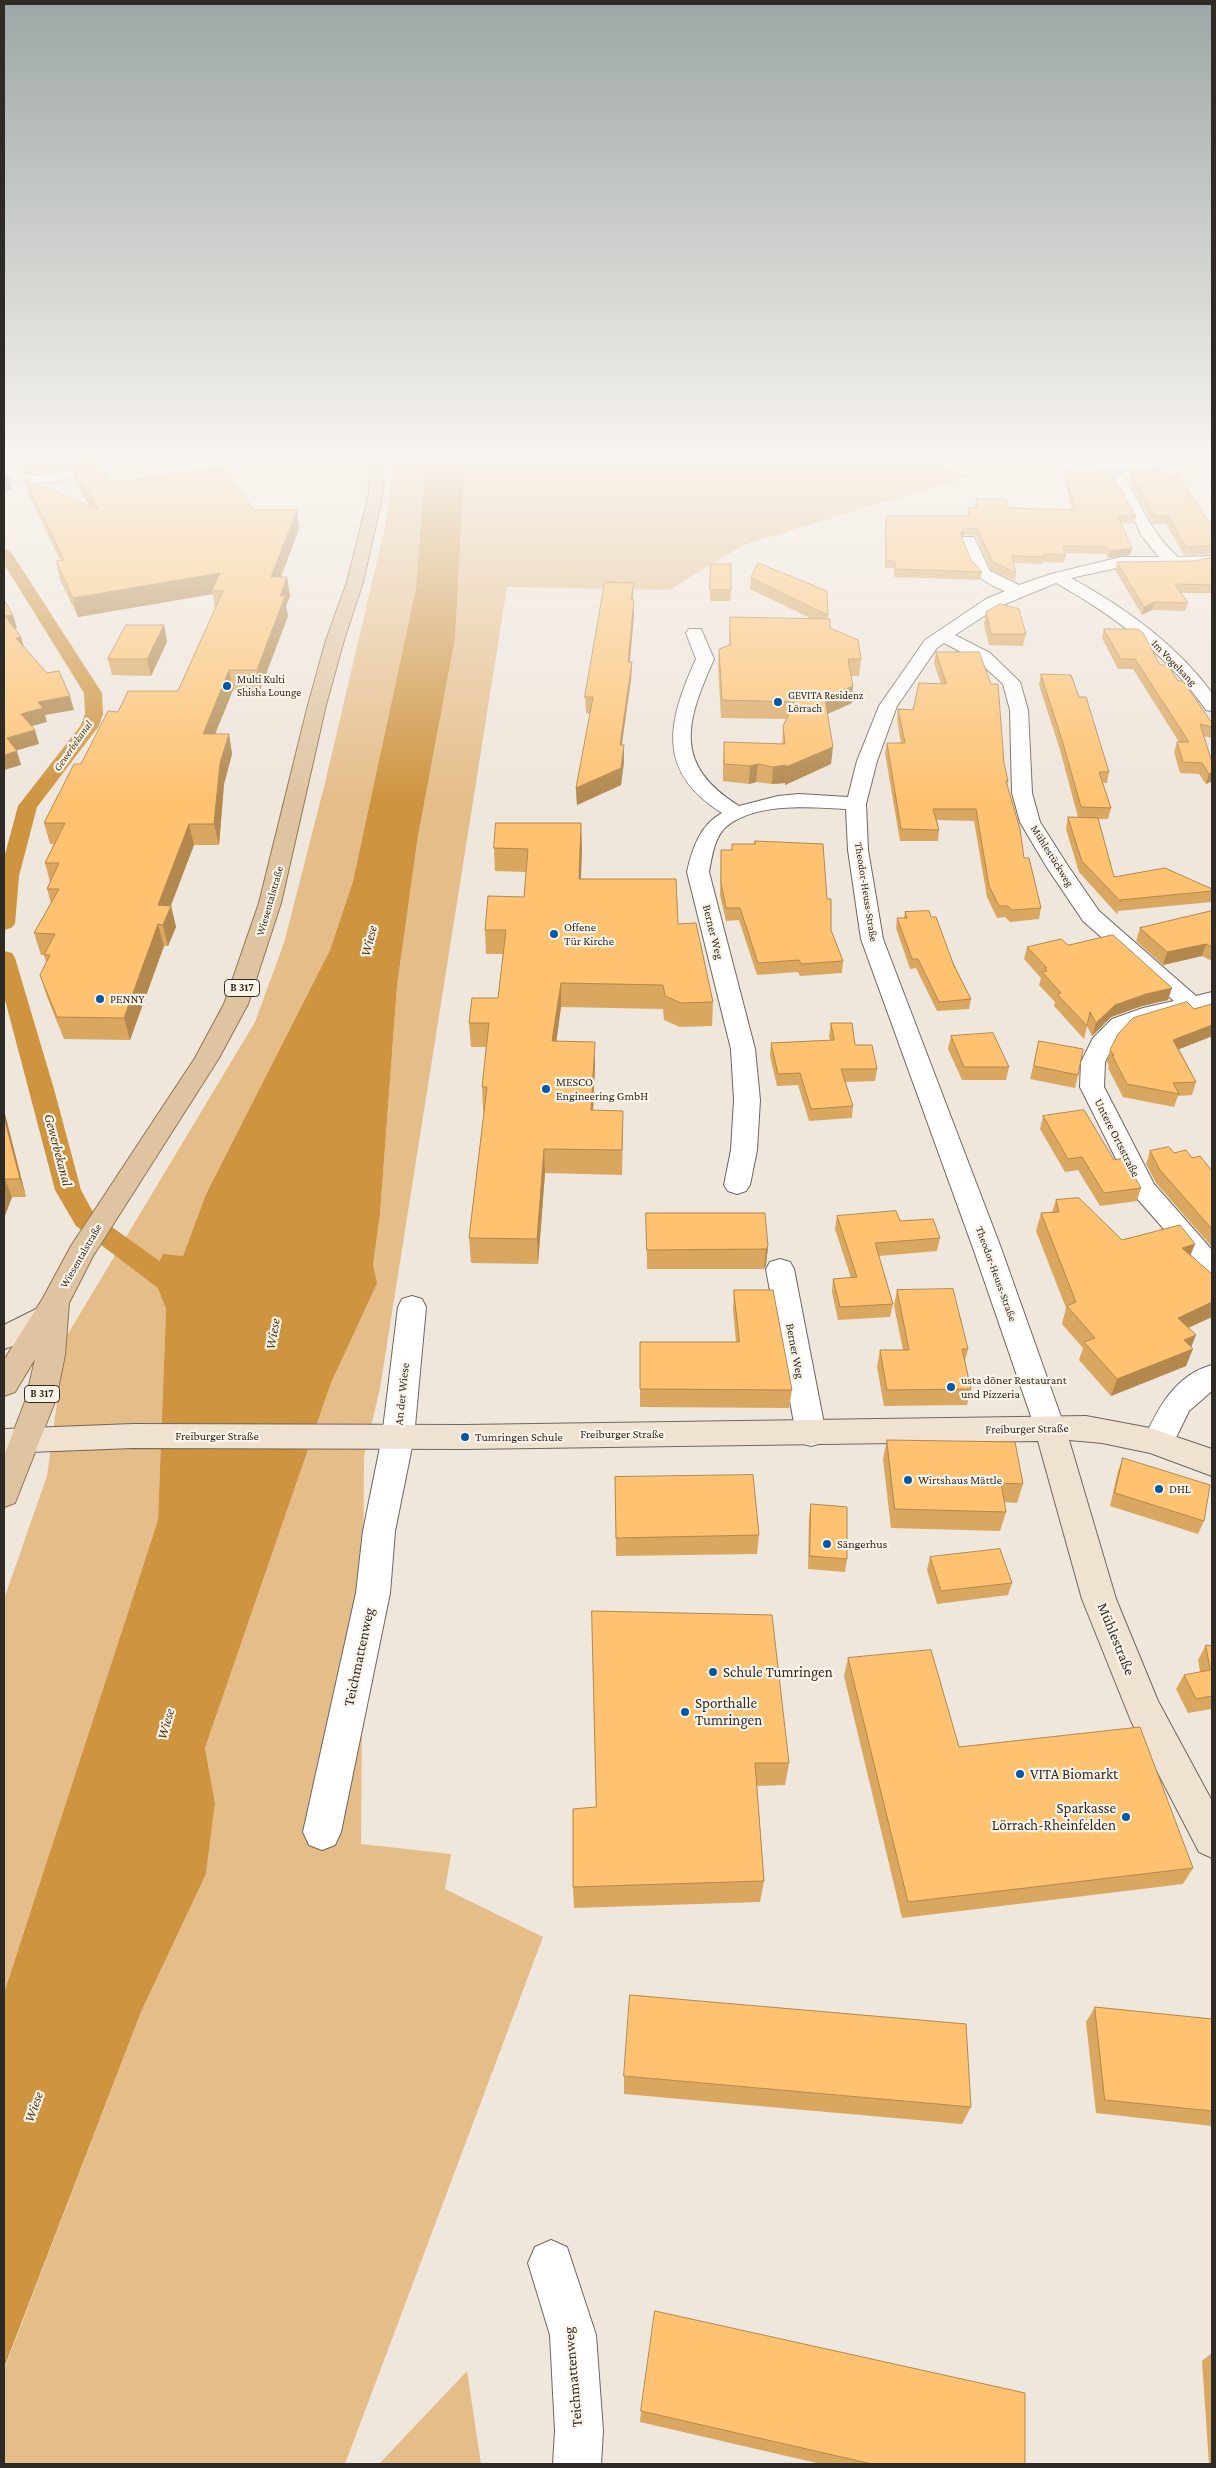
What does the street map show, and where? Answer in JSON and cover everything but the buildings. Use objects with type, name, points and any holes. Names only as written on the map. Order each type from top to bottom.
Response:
[{"type":"main road","name":"Wiesentalstraße","points":[[51,1309],[81,1253],[212,1050],[236,1004],[270,903],[335,640],[357,572]]},
{"type":"main road","name":"B 317","points":[[4,1384],[51,1309]]},
{"type":"main road","name":"B 317","points":[[4,1494],[11,1436],[45,1386],[52,1348],[51,1309]]},
{"type":"street","points":[[981,572],[989,579],[1019,590]]},
{"type":"street","name":"Theodor-Heuss-Straße","points":[[1050,1428],[987,1248],[872,939],[858,850],[856,804],[867,761],[888,706],[931,644],[992,603],[1019,590],[1056,577],[1077,572]]},
{"type":"street","name":"Im Vogelsang","points":[[1056,577],[1117,611],[1151,638],[1189,677],[1212,706]]},
{"type":"street","points":[[695,633],[705,659],[684,707],[681,726],[681,747],[688,769],[696,781],[707,793],[736,813]]},
{"type":"street","name":"Mühlestückweg","points":[[943,636],[984,657],[1011,682],[1019,710],[1022,793],[1030,822],[1091,916],[1138,960],[1202,1002]]},
{"type":"street","name":"Berner Weg","points":[[737,1185],[744,1150],[747,1100],[743,1049],[698,872],[703,847],[718,822],[736,813],[778,802],[799,800],[856,804]]},
{"type":"street","name":"Untere Ortsstraße","points":[[1202,1002],[1151,1013],[1120,1024],[1102,1043],[1093,1062],[1092,1087],[1143,1189],[1187,1237],[1212,1270]]},
{"type":"street","name":"Berner Weg","points":[[780,1269],[811,1434]]},
{"type":"street","name":"An der Wiese","points":[[388,1480],[388,1437],[412,1308]]},
{"type":"street","points":[[4,1338],[51,1309]]},
{"type":"street","points":[[1159,1442],[1173,1408],[1188,1392],[1212,1376]]},
{"type":"street","name":"Mühlestraße","points":[[1050,1428],[1099,1599],[1144,1709],[1212,1839]]},
{"type":"street","name":"Freiburger Straße","points":[[11,1436],[388,1437],[811,1434],[1086,1428],[1122,1433],[1159,1442],[1212,1463]]},
{"type":"street","name":"Teichmattenweg","points":[[322,1832],[373,1593],[379,1531],[388,1480]]},
{"type":"street","name":"Teichmattenweg","points":[[551,2263],[572,2336],[579,2431],[577,2464]]},
{"type":"shaded area","points":[[374,572],[417,572],[416,588],[353,881],[330,950],[206,1194],[183,1256],[149,1282],[157,1286],[166,1309],[158,1520],[4,1993],[4,1599],[47,1476],[66,1337],[255,1022],[284,943],[325,783]]},
{"type":"shaded area","points":[[459,572],[698,572],[669,590],[507,587],[380,1388],[364,1456],[361,1844],[451,1854],[445,1889],[543,1937],[345,2464],[4,2464],[4,2370],[141,2012],[206,1874],[215,1803],[205,1748],[331,1383],[376,1283],[373,1265],[380,1214],[397,986],[418,836],[455,639]]},
{"type":"shaded area","points":[[467,2371],[481,2464],[379,2464]]},
{"type":"water","name":"Wiese","points":[[417,572],[459,572],[455,639],[418,836],[397,986],[380,1214],[373,1265],[377,1283],[331,1383],[205,1748],[215,1803],[206,1874],[141,2012],[4,2368],[4,1993],[158,1520],[166,1309],[157,1286],[149,1282],[163,1254],[183,1256],[206,1194],[330,950],[353,881],[416,588]]},
{"type":"waterway","name":"Gewerbekanal","points":[[4,924],[9,876],[28,806],[90,726],[94,714],[93,693],[17,572]]},
{"type":"waterway","name":"Gewerbekanal","points":[[4,958],[42,1089],[68,1190],[85,1220],[184,1293]]},
{"type":"place","name":"Multi Kulti Shisha Lounge","points":[[227,686]]},
{"type":"place","name":"GEVITA Residenz Lörrach","points":[[778,702]]},
{"type":"place","name":"Offene Tür Kirche","points":[[554,934]]},
{"type":"place","name":"PENNY","points":[[100,999]]},
{"type":"place","name":"MESCO Engineering GmbH","points":[[546,1089]]},
{"type":"place","name":"usta döner Restaurant und Pizzeria","points":[[951,1387]]},
{"type":"place","name":"Tumringen Schule","points":[[465,1437]]},
{"type":"place","name":"Wirtshaus Mättle","points":[[908,1480]]},
{"type":"place","name":"DHL","points":[[1159,1489]]},
{"type":"place","name":"Sängerhus","points":[[827,1544]]},
{"type":"place","name":"Schule Tumringen","points":[[713,1672]]},
{"type":"place","name":"Sporthalle Tumringen","points":[[685,1712]]},
{"type":"place","name":"VITA Biomarkt","points":[[1020,1774]]},
{"type":"place","name":"Sparkasse Lörrach-Rheinfelden","points":[[1126,1817]]}]
